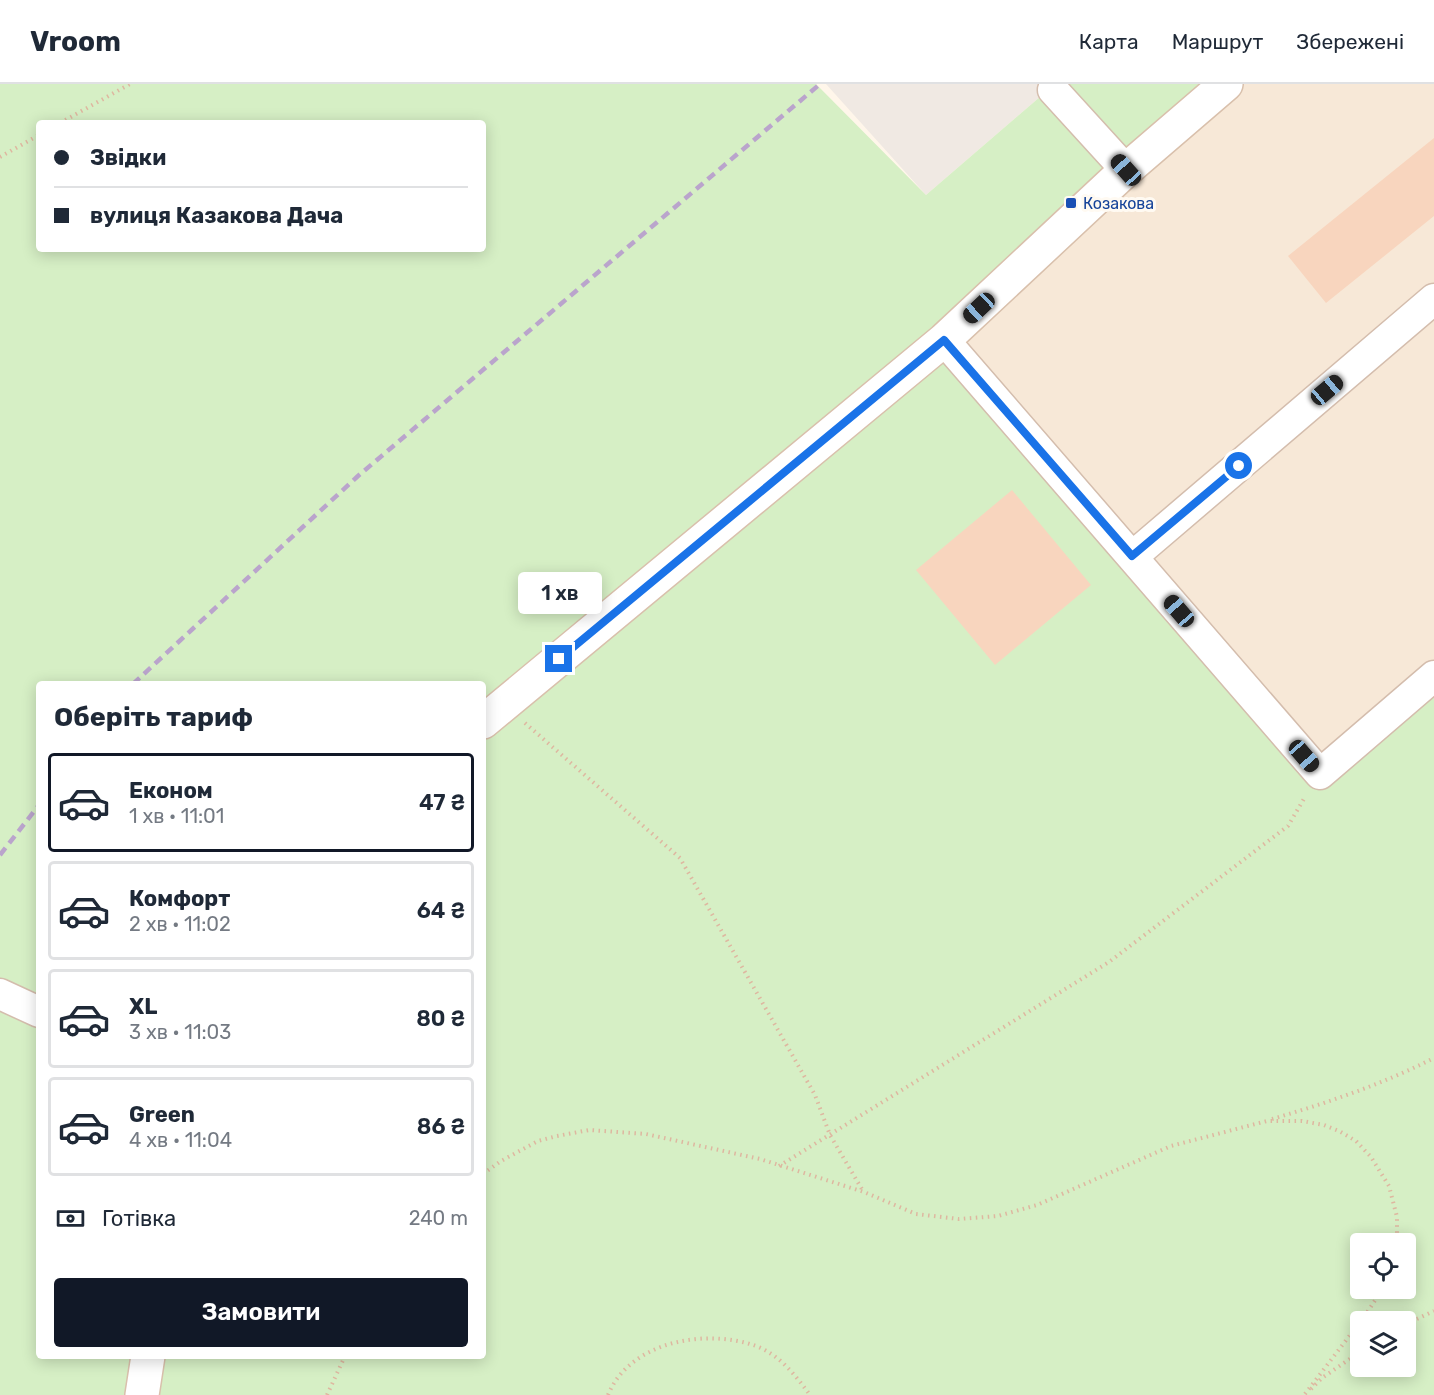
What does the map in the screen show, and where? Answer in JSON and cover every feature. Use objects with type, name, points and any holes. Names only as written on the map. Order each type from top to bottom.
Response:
[{"type":"street","points":[[493,714],[944,340],[1126,170],[1226,84]]},
{"type":"street","points":[[1053,90],[1126,170]]},
{"type":"street","points":[[1132,556],[1434,299]]},
{"type":"street","points":[[944,340],[1320,774],[1434,676]]},
{"type":"street","points":[[0,994],[36,1011]]},
{"type":"street","points":[[142,1395],[148,1359]]},
{"type":"path","points":[[65,120],[130,84]]},
{"type":"path","points":[[0,157],[36,137]]},
{"type":"path","points":[[493,714],[680,858],[815,1095],[830,1136],[864,1192]]},
{"type":"path","points":[[779,1166],[1109,962],[1288,826],[1320,774]]},
{"type":"path","points":[[486,1172],[538,1141],[557,1136],[589,1130],[646,1134],[724,1150],[779,1166],[864,1192],[916,1214],[959,1219],[998,1216],[1037,1206],[1171,1146],[1267,1121],[1403,1074],[1434,1058]]},
{"type":"path","points":[[1267,1121],[1302,1120],[1324,1125],[1356,1141],[1371,1157],[1389,1186],[1396,1217],[1397,1233]]},
{"type":"path","points":[[1416,1319],[1434,1311]]},
{"type":"path","points":[[1304,1394],[1350,1336]]},
{"type":"path","points":[[608,1395],[628,1366],[649,1351],[673,1343],[697,1339],[730,1340],[757,1347],[780,1360],[810,1395]]},
{"type":"path","points":[[327,1395],[344,1359]]},
{"type":"path","points":[[1304,1394],[1350,1359]]},
{"type":"shaded area","points":[[826,84],[1055,84],[926,195]]},
{"type":"shaded area","points":[[1226,84],[1434,84],[1434,673],[1320,774],[944,340]]},
{"type":"green space","points":[[0,84],[816,84],[926,195],[1055,84],[1229,84],[944,340],[1320,773],[1434,676],[1434,1395],[0,1395]]},
{"type":"building","points":[[1434,138],[1434,216],[1326,303],[1288,256]]},
{"type":"building","points":[[1012,490],[1091,585],[995,665],[916,570]]},
{"type":"railway","points":[[136,681],[358,476],[820,84]]},
{"type":"railway","points":[[0,855],[36,809]]},
{"type":"place","name":"Козакова","points":[[1071,203]]},
{"type":"route","points":[[559,659],[944,340],[1132,556],[1239,466]]}]
